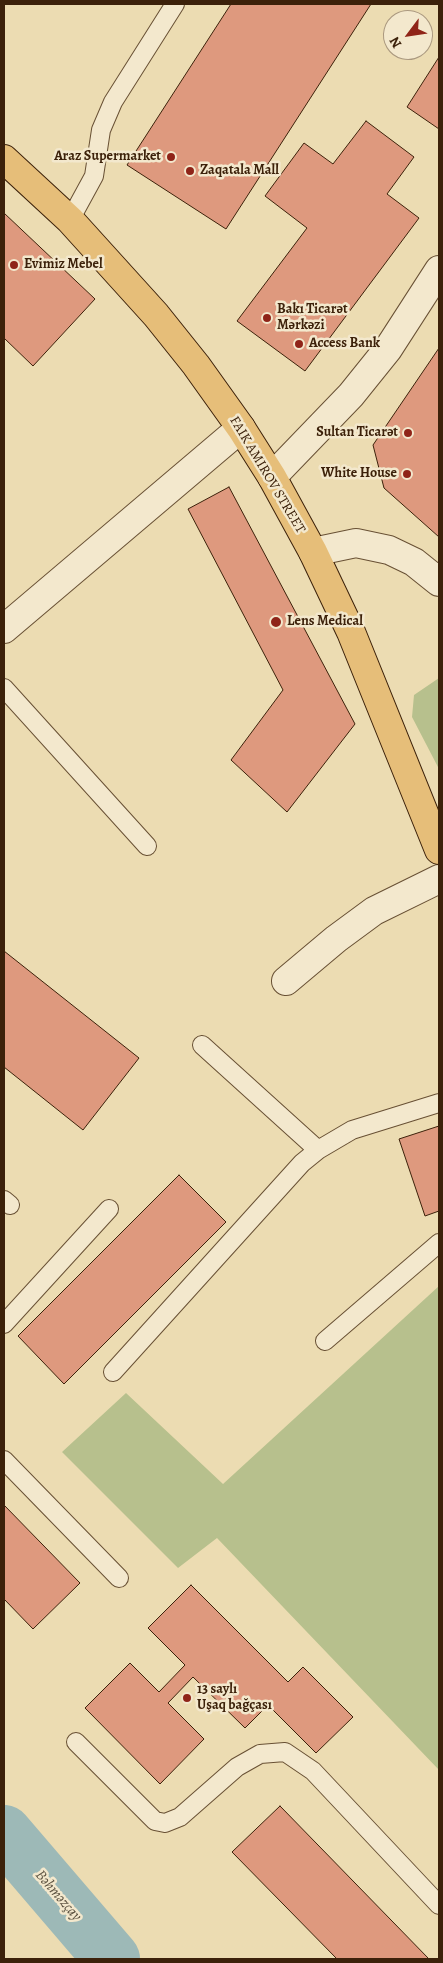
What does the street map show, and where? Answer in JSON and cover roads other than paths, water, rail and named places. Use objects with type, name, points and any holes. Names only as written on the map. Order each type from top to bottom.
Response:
[{"type":"highway","name":"FAIK AMIROV STREET","points":[[4,159],[70,220],[156,315],[196,365],[241,428],[272,477],[313,552],[351,632],[410,774],[439,850]]},
{"type":"street","points":[[272,477],[351,395],[388,349],[439,270]]},
{"type":"street","points":[[4,629],[241,428]]},
{"type":"street","points":[[313,552],[356,543],[389,550],[414,562],[439,582]]},
{"type":"street","points":[[286,981],[336,939],[374,911],[439,879]]},
{"type":"lane","points":[[70,220],[94,176],[101,130],[113,102],[175,4]]},
{"type":"lane","points":[[4,688],[147,846]]},
{"type":"lane","points":[[202,1045],[318,1150]]},
{"type":"lane","points":[[112,1372],[296,1171],[318,1150],[352,1130],[439,1103]]},
{"type":"lane","points":[[4,1324],[109,1209]]},
{"type":"lane","points":[[325,1341],[439,1243]]},
{"type":"lane","points":[[4,1460],[119,1578]]},
{"type":"lane","points":[[76,1742],[155,1820],[165,1823],[180,1817],[237,1767],[260,1754],[285,1752],[313,1771],[439,1905]]},
{"type":"waterway","name":"Bəhməzçay","points":[[4,1833],[112,1959]]},
{"type":"place","name":"Araz Supermarket","points":[[171,157]]},
{"type":"place","name":"Zaqatala Mall","points":[[190,171]]},
{"type":"place","name":"Evimiz Mebel","points":[[14,265]]},
{"type":"place","name":"Bakı Ticarət Mərkəzi","points":[[267,318]]},
{"type":"place","name":"Access Bank","points":[[299,344]]},
{"type":"place","name":"Sultan Ticarət","points":[[408,433]]},
{"type":"place","name":"White House","points":[[407,474]]},
{"type":"place","name":"Lens Medical","points":[[276,622]]},
{"type":"place","name":"13 saylı Uşaq bağçası","points":[[187,1698]]}]
